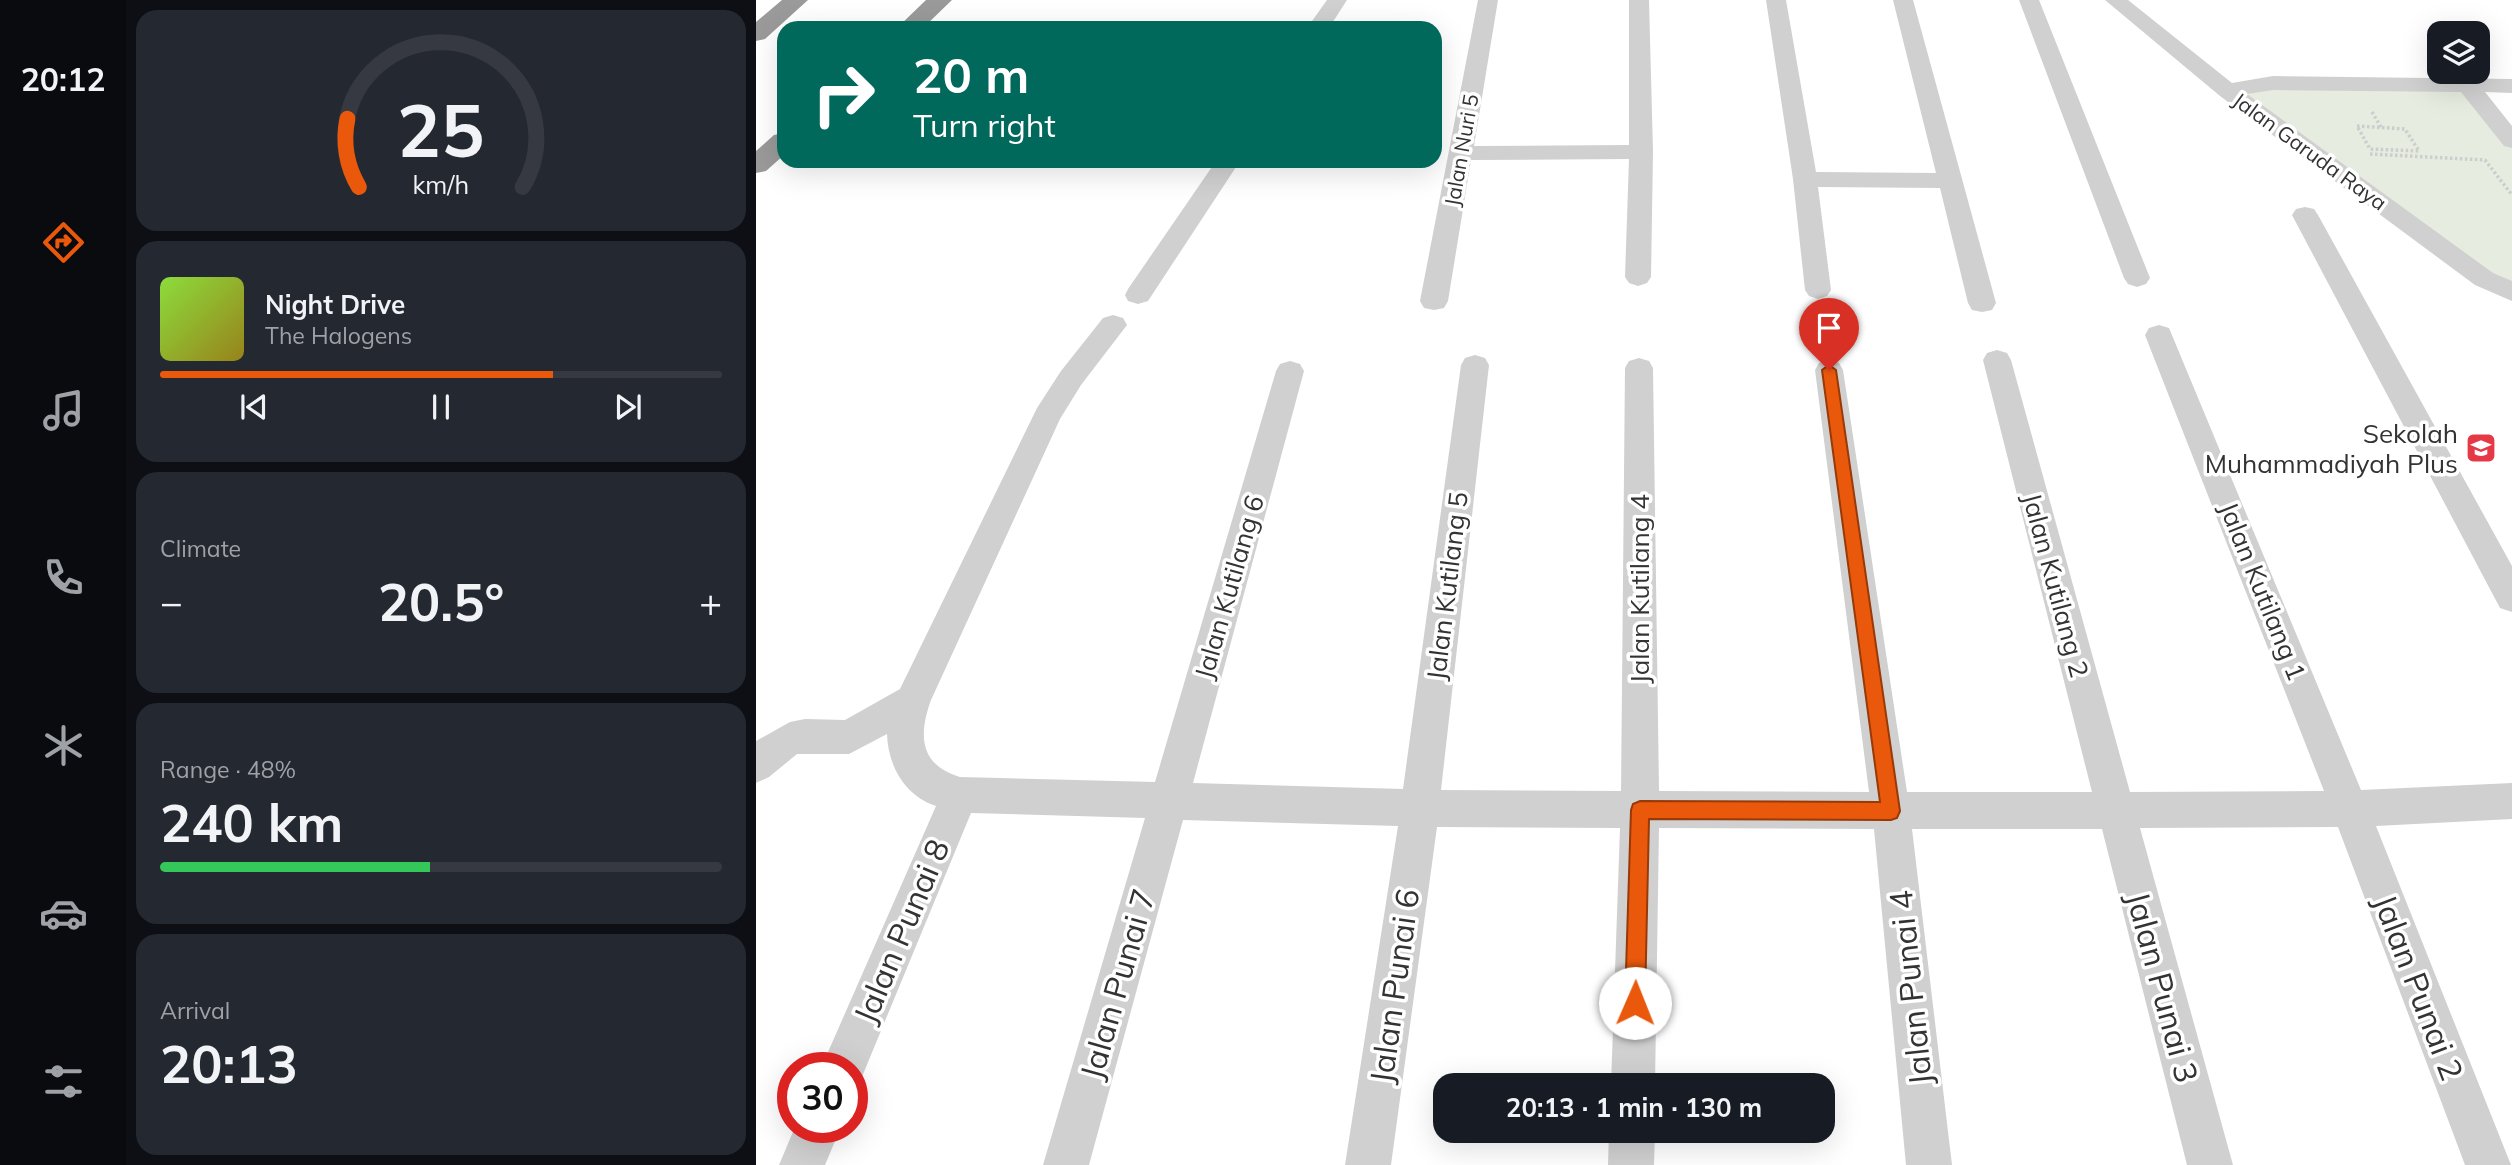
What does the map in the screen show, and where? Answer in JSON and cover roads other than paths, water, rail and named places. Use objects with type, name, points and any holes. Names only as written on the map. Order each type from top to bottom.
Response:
[{"type":"highway","points":[[756,34],[796,0]]},
{"type":"highway","points":[[917,21],[940,0]]},
{"type":"highway","points":[[756,164],[777,147]]},
{"type":"street","points":[[1323,21],[1337,0]]},
{"type":"street","name":"Jalan Nuri 5","points":[[1434,301],[1488,0]]},
{"type":"street","points":[[1638,277],[1641,152],[1639,0]]},
{"type":"street","points":[[1776,0],[1805,179],[1818,290]]},
{"type":"street","points":[[1903,0],[1982,303]]},
{"type":"street","points":[[2029,0],[2137,278]]},
{"type":"street","name":"Jalan Garuda Raya","points":[[2115,0],[2228,91],[2484,279],[2512,292]]},
{"type":"street","points":[[2228,91],[2273,83],[2512,86]]},
{"type":"street","points":[[2467,85],[2512,141]]},
{"type":"street","points":[[1460,153],[1641,152]]},
{"type":"street","points":[[1138,295],[1223,168]]},
{"type":"street","points":[[1805,179],[1950,181]]},
{"type":"street","points":[[2305,215],[2512,598]]},
{"type":"street","points":[[2484,279],[2512,303]]},
{"type":"street","points":[[1113,325],[1071,379],[1047,416],[913,700],[905,721],[906,745],[914,768],[930,786],[960,795],[1167,802],[1640,810],[2350,808],[2512,800]]},
{"type":"street","name":"Jalan Kutilang 1","points":[[2160,335],[2350,808]]},
{"type":"street","name":"Jalan Kutilang 2","points":[[1997,360],[2115,809]]},
{"type":"street","name":"Jalan Kutilang 5","points":[[1420,808],[1475,365]]},
{"type":"street","name":"Jalan Kutilang 4","points":[[1633,1073],[1640,810],[1639,369]]},
{"type":"street","name":"Jalan Punai 4","points":[[1829,370],[1891,811],[1929,1165]]},
{"type":"street","name":"Jalan Kutilang 6","points":[[1167,802],[1290,371]]},
{"type":"street","points":[[756,765],[790,739],[805,736],[849,737],[913,700]]},
{"type":"street","name":"Jalan Punai 8","points":[[850,1052],[960,795]]},
{"type":"street","name":"Jalan Punai 7","points":[[1066,1165],[1167,802]]},
{"type":"street","name":"Jalan Punai 6","points":[[1368,1165],[1420,808]]},
{"type":"street","name":"Jalan Punai 2","points":[[2350,808],[2488,1165]]},
{"type":"street","name":"Jalan Punai 3","points":[[2115,809],[2210,1165]]},
{"type":"street","points":[[802,1165],[811,1143]]},
{"type":"street","points":[[1631,1165],[1632,1143]]},
{"type":"place","name":"Sekolah Muhammadiyah Plus","points":[[2481,448]]}]
